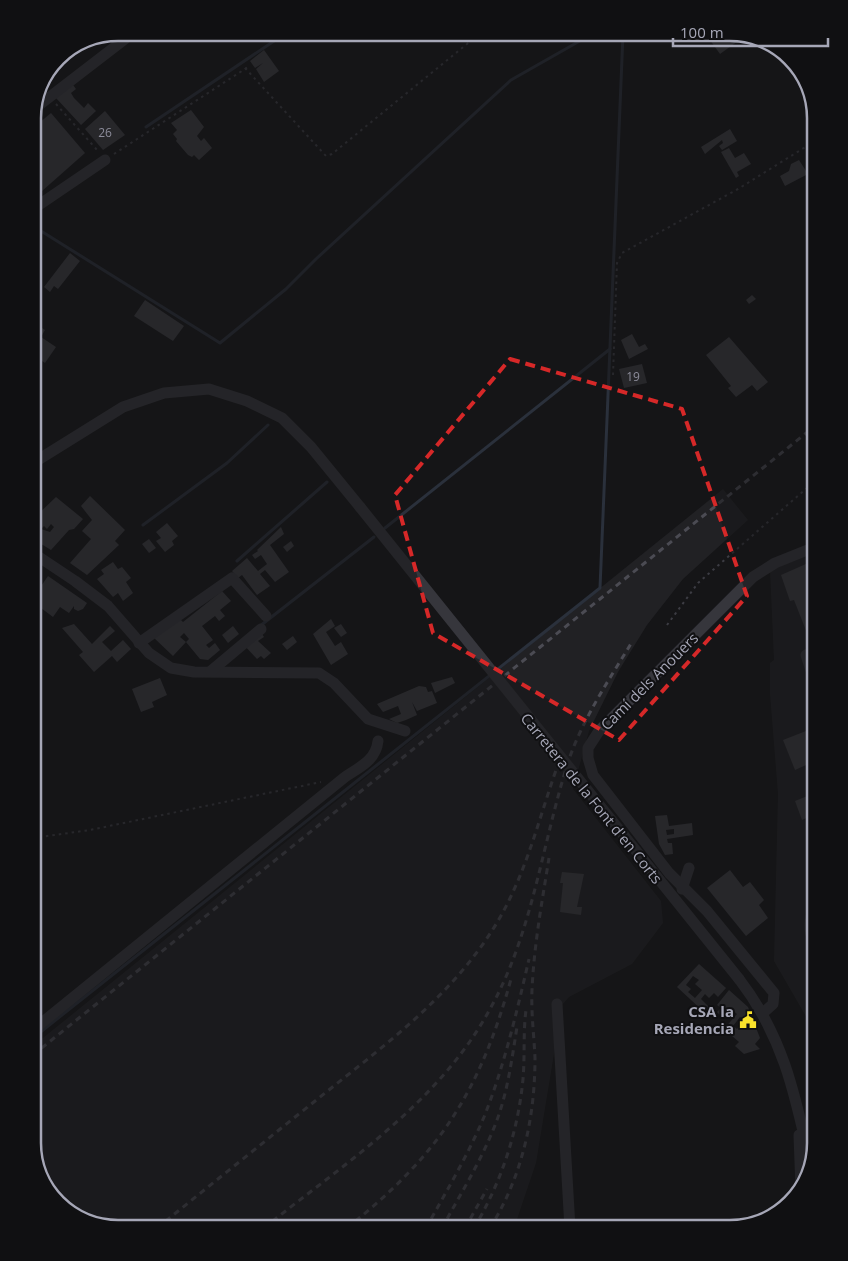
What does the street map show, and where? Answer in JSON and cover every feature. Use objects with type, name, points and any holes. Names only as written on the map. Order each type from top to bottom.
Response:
[{"type":"street","points":[[43,102],[120,41]]},
{"type":"street","points":[[41,205],[106,160]]},
{"type":"street","name":"Carretera de la Font d'en Corts","points":[[41,458],[123,406],[164,393],[210,389],[247,400],[282,418],[311,447],[360,507],[739,979],[763,1013],[790,1075],[807,1147]]},
{"type":"street","name":"Camí dels Anouers","points":[[763,1013],[773,1004],[774,994],[706,911],[682,889],[593,775],[588,758],[588,748],[599,731],[753,577],[775,563],[807,551]]},
{"type":"street","points":[[41,560],[76,581],[108,606],[139,643],[157,660],[171,668],[194,672],[319,673],[334,683],[368,719],[405,731]]},
{"type":"street","points":[[139,643],[232,578],[266,616]]},
{"type":"street","points":[[210,671],[261,629]]},
{"type":"street","points":[[41,1023],[345,777],[369,761],[377,750],[378,741]]},
{"type":"street","points":[[682,889],[689,868]]},
{"type":"street","points":[[557,1004],[570,1220]]},
{"type":"street","name":"Carretera de la Font d'en Corts","points":[[797,1103],[800,1173]]},
{"type":"path","points":[[50,97],[106,160],[246,68],[326,156],[332,154],[471,41]]},
{"type":"path","points":[[613,375],[616,263],[622,253],[738,189],[807,147]]},
{"type":"path","points":[[667,625],[698,583],[807,489]]},
{"type":"path","points":[[41,837],[90,830],[326,781]]},
{"type":"highlighted area","points":[[510,359],[682,409],[747,596],[619,740],[433,633],[395,495]]},
{"type":"shaded area","points":[[723,489],[748,520],[683,579],[647,625],[618,672],[589,731],[573,789],[661,901],[663,923],[632,964],[569,997],[562,1005],[536,1163],[517,1220],[113,1220],[93,1216],[75,1207],[60,1194],[44,1163],[41,1143],[41,1040]]},
{"type":"shaded area","points":[[807,556],[807,1018],[774,961],[778,794],[770,694],[770,663],[774,660],[770,570]]},
{"type":"building","points":[[711,41],[737,41],[720,54]]},
{"type":"building","points":[[264,50],[279,71],[264,82],[256,69],[263,63],[255,68],[250,61]]},
{"type":"building","points":[[73,85],[76,89],[71,93],[74,98],[84,108],[88,103],[96,111],[81,125],[56,98]]},
{"type":"building","points":[[191,110],[204,127],[197,136],[201,141],[204,138],[212,148],[199,160],[194,155],[192,157],[188,155],[176,141],[177,139],[173,134],[177,130],[171,123]]},
{"type":"building","points":[[105,111],[125,135],[103,150],[85,129]]},
{"type":"building","points":[[51,113],[85,153],[41,192],[41,121]]},
{"type":"building","points":[[730,129],[737,141],[722,150],[719,146],[723,143],[722,140],[705,154],[701,147]]},
{"type":"building","points":[[729,148],[735,158],[744,153],[751,164],[737,172],[739,176],[736,178],[721,152]]},
{"type":"building","points":[[799,160],[807,175],[785,186],[780,176],[789,171],[791,164]]},
{"type":"building","points":[[70,253],[80,261],[58,289],[54,286],[50,292],[44,287]]},
{"type":"building","points":[[752,295],[756,299],[749,304],[746,300]]},
{"type":"building","points":[[145,300],[184,326],[173,341],[134,316]]},
{"type":"building","points":[[41,327],[45,330],[41,337]]},
{"type":"building","points":[[632,334],[639,347],[645,344],[648,349],[629,359],[621,340]]},
{"type":"building","points":[[41,337],[56,347],[45,363],[41,360]]},
{"type":"building","points":[[729,337],[768,382],[757,391],[752,385],[736,397],[728,388],[731,386],[706,355]]},
{"type":"building","points":[[642,364],[647,383],[624,388],[619,369]]},
{"type":"building","points":[[90,496],[125,530],[115,541],[119,545],[87,575],[70,563],[91,539],[82,531],[92,520],[81,506]]},
{"type":"building","points":[[56,497],[83,519],[74,529],[69,530],[51,550],[41,544],[41,529],[41,511]],"holes":[[[51,524],[54,527],[50,532],[41,529],[44,526],[47,529]]]},
{"type":"building","points":[[167,523],[178,536],[172,541],[174,545],[165,552],[156,541],[161,538],[156,532]]},
{"type":"building","points":[[281,527],[284,534],[270,545],[289,572],[275,582],[265,570],[260,574],[270,586],[257,595],[242,575],[238,578],[232,571],[247,558],[258,571],[267,564],[261,555],[255,559],[252,555]]},
{"type":"building","points":[[149,539],[156,548],[149,553],[142,544]]},
{"type":"building","points":[[291,541],[294,546],[287,552],[283,547]]},
{"type":"building","points":[[113,562],[118,569],[122,567],[131,578],[126,582],[133,593],[123,601],[118,593],[113,597],[97,579],[104,574],[101,570]]},
{"type":"building","points":[[807,564],[807,633],[794,600],[790,601],[781,575]]},
{"type":"building","points":[[48,576],[87,603],[83,609],[78,611],[74,609],[74,606],[69,613],[60,607],[53,617],[41,608],[41,586]]},
{"type":"building","points":[[222,591],[231,601],[220,610],[225,616],[219,621],[215,616],[202,626],[213,640],[206,645],[209,648],[215,643],[220,650],[208,660],[200,659],[186,642],[173,656],[152,636],[180,619],[183,622]],"holes":[[[184,633],[189,639],[186,642],[180,637]]]},
{"type":"building","points":[[331,619],[335,626],[326,632],[335,646],[341,642],[348,654],[331,665],[313,634]]},
{"type":"building","points":[[74,624],[92,644],[110,626],[115,631],[102,642],[111,651],[123,640],[131,649],[117,662],[112,656],[94,672],[79,655],[83,652],[62,628]]},
{"type":"building","points":[[341,624],[347,633],[341,637],[334,628]]},
{"type":"building","points":[[233,626],[239,634],[228,643],[222,635]]},
{"type":"building","points":[[260,631],[264,637],[258,641],[271,653],[264,659],[261,656],[257,659],[243,644]]},
{"type":"building","points":[[293,636],[297,642],[287,650],[282,644]]},
{"type":"building","points":[[452,677],[455,683],[435,693],[431,683]]},
{"type":"building","points":[[160,678],[167,695],[152,702],[154,707],[141,712],[132,689]]},
{"type":"building","points":[[419,686],[426,687],[428,692],[432,691],[437,703],[417,711],[412,702],[417,715],[406,720],[397,723],[389,719],[401,714],[398,706],[383,712],[377,704]]},
{"type":"building","points":[[806,731],[807,765],[795,770],[783,740]]},
{"type":"building","points":[[807,796],[807,818],[802,820],[795,801]]},
{"type":"building","points":[[667,815],[669,826],[692,823],[693,835],[667,839],[668,843],[672,843],[673,854],[665,855],[659,844],[655,816]],"holes":[[[674,829],[674,834],[667,835],[666,830]]]},
{"type":"building","points":[[730,870],[743,887],[750,882],[764,900],[759,905],[768,918],[746,936],[707,888]]},
{"type":"building","points":[[562,872],[584,874],[577,907],[582,907],[581,915],[560,912],[563,883],[560,883]]},
{"type":"building","points":[[699,964],[726,988],[718,997],[714,993],[709,998],[705,994],[701,999],[709,1007],[704,1012],[677,987]],"holes":[[[693,976],[699,980],[695,984],[702,990],[695,998],[688,992],[691,989],[686,985]]]},
{"type":"building","points":[[729,990],[748,1007],[760,1038],[755,1044],[760,1049],[744,1054],[735,1046],[739,1042],[724,1029],[737,1014],[731,1009],[723,1018],[717,1012],[721,1008],[717,1005]],"holes":[[[740,1017],[744,1020],[737,1029],[733,1026]]]},
{"type":"waterway","points":[[146,127],[274,41]]},
{"type":"waterway","points":[[41,231],[220,343],[286,289],[316,259],[511,80],[580,41]]},
{"type":"waterway","points":[[41,1032],[600,588],[623,41]]},
{"type":"waterway","points":[[385,528],[610,349]]},
{"type":"waterway","points":[[143,525],[227,463],[268,425]]},
{"type":"waterway","points":[[237,561],[327,482]]},
{"type":"waterway","points":[[260,626],[374,537]]},
{"type":"railway","points":[[41,1049],[807,432]]},
{"type":"railway","points":[[274,1220],[358,1155],[388,1129],[445,1074],[469,1043],[490,1009],[516,952],[534,893],[565,772],[577,738],[603,689],[632,642]]},
{"type":"railway","points":[[167,1220],[397,1035],[441,994],[462,971],[481,947],[508,903],[531,847],[556,770]]},
{"type":"railway","points":[[495,1220],[511,1188],[529,1125],[535,1058],[532,1007],[533,973],[549,858]]},
{"type":"railway","points":[[430,1220],[464,1159],[484,1117],[504,1059],[529,959]]},
{"type":"railway","points":[[356,1220],[407,1174],[431,1147],[452,1118],[470,1088],[485,1055],[499,1019],[511,979]]},
{"type":"railway","points":[[479,1220],[500,1175],[517,1118],[523,1079],[526,1010]]},
{"type":"railway","points":[[446,1220],[478,1162],[497,1120],[507,1086],[517,1027]]},
{"type":"railway","points":[[470,1220],[487,1189]]},
{"type":"place","name":"CSA la Residencia","points":[[748,1020]]}]
